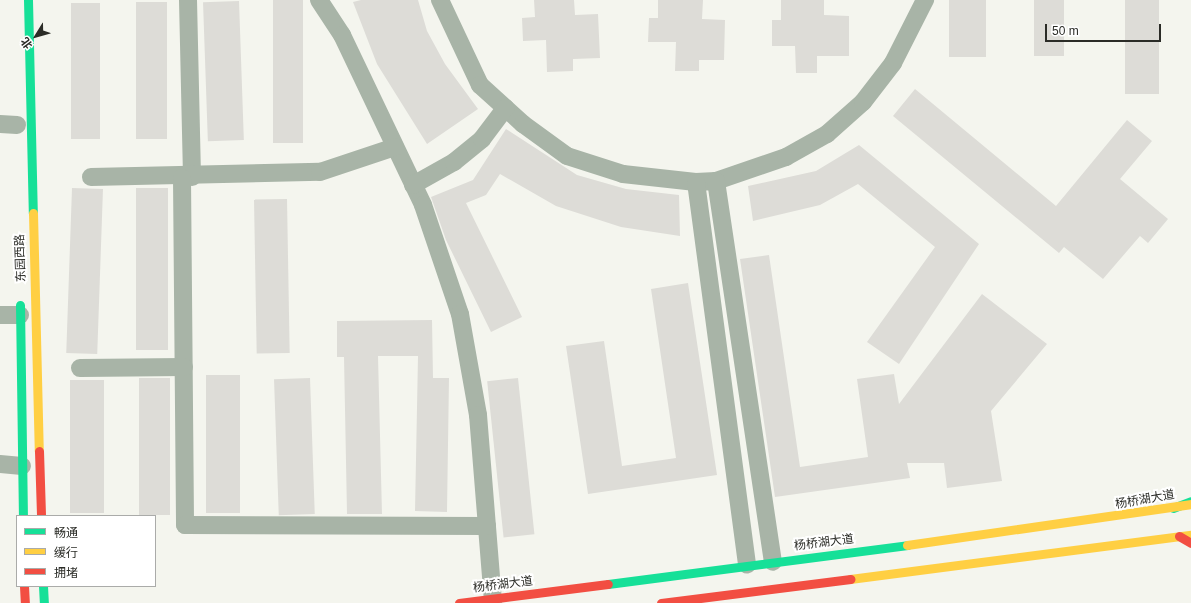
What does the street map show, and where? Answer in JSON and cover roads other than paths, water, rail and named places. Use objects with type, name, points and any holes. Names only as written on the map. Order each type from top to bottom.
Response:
[{"type":"main road","name":"东园西路","points":[[28,0],[41,515]]},
{"type":"main road","name":"东园西路","points":[[19,291],[23,515]]},
{"type":"main road","points":[[1173,508],[1191,501]]},
{"type":"main road","name":"杨桥湖大道","points":[[460,603],[493,601],[1173,508],[1191,504]]},
{"type":"main road","points":[[661,603],[1191,535]]},
{"type":"main road","points":[[1179,536],[1191,543]]},
{"type":"main road","points":[[24,587],[24,603]]},
{"type":"main road","points":[[43,587],[44,603]]},
{"type":"street","points":[[188,0],[184,367],[185,525],[487,526]]},
{"type":"street","points":[[319,0],[342,35],[414,185],[460,314],[478,415],[493,601]]},
{"type":"street","points":[[440,0],[480,85],[505,108],[567,156],[623,174],[696,182],[716,181],[786,157],[827,134],[863,102],[893,63],[926,0]]},
{"type":"street","points":[[414,185],[442,170],[482,139],[505,108]]},
{"type":"street","points":[[91,177],[187,177],[320,172],[395,147]]},
{"type":"street","points":[[716,181],[773,562]]},
{"type":"street","points":[[696,182],[747,566]]},
{"type":"street","points":[[0,315],[20,315]]},
{"type":"street","points":[[80,368],[184,367]]},
{"type":"street","points":[[0,464],[22,466]]}]
